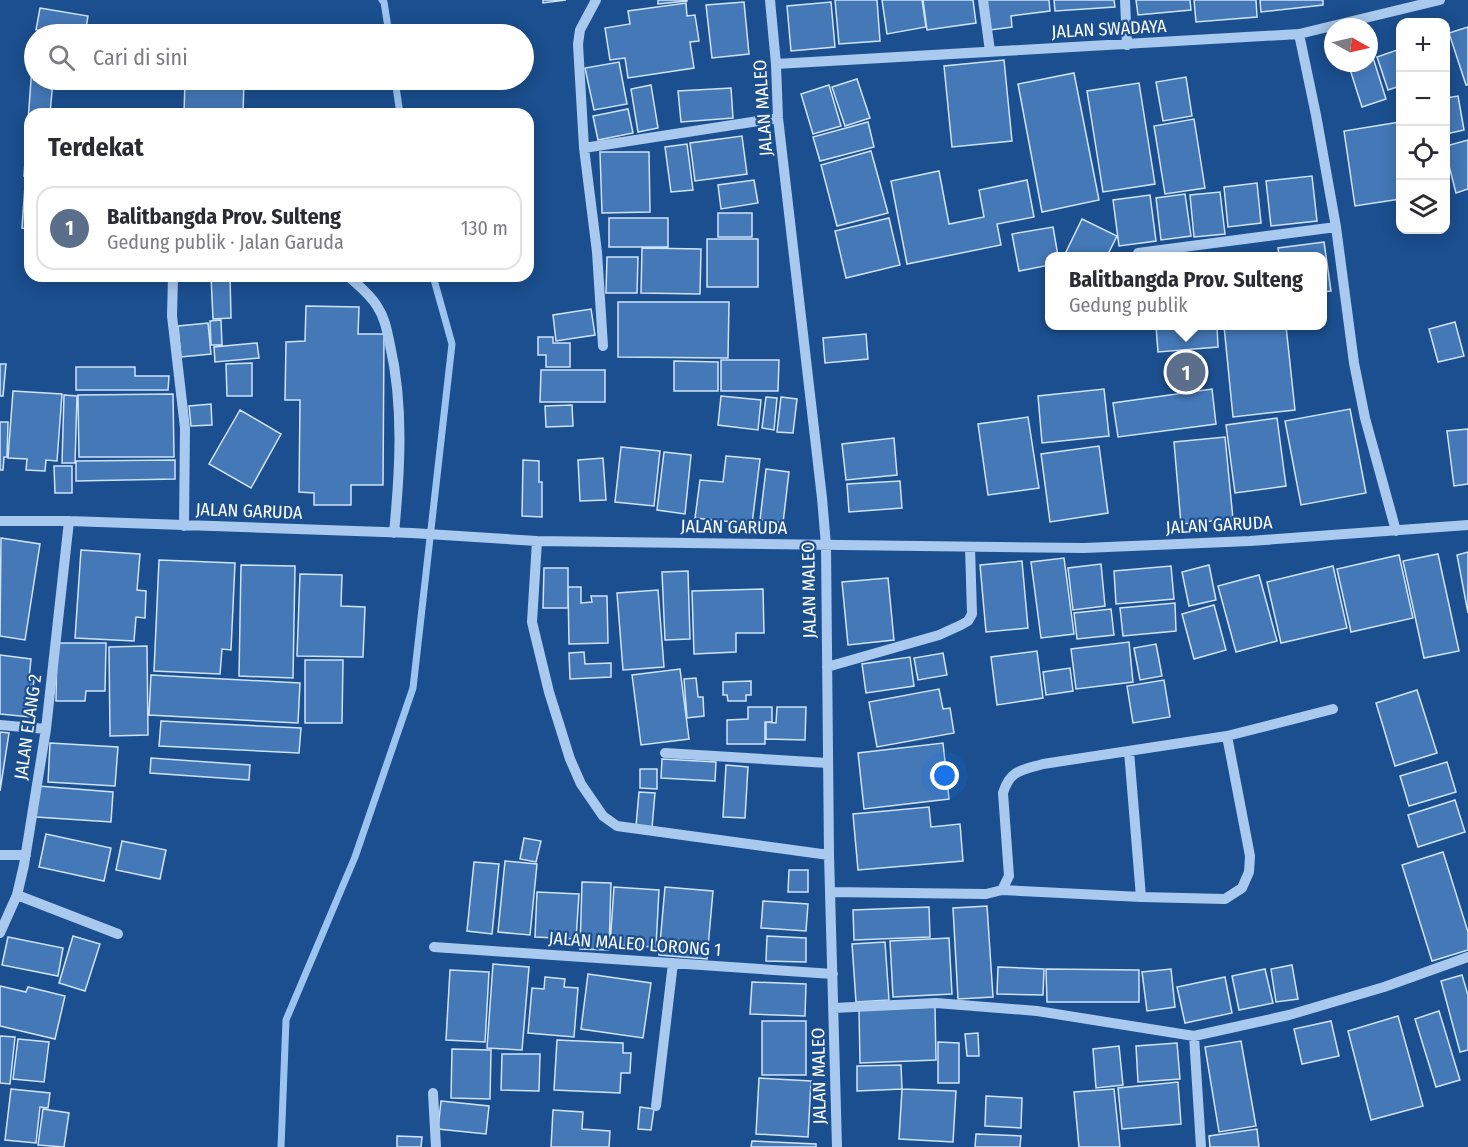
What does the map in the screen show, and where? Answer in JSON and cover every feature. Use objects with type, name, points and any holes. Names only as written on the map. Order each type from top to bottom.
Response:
[{"type":"street","points":[[596,0],[580,30],[578,44],[584,148],[597,252],[603,346]]},
{"type":"street","name":"JALAN MALEO","points":[[770,0],[778,118],[826,545],[829,855],[837,1147]]},
{"type":"street","points":[[983,0],[990,51]]},
{"type":"street","points":[[1125,0],[1127,45]]},
{"type":"street","name":"JALAN SWADAYA","points":[[776,64],[1299,34],[1440,0]]},
{"type":"street","points":[[1299,34],[1336,227],[1354,363],[1365,418],[1396,531]]},
{"type":"street","points":[[584,148],[778,118]]},
{"type":"street","points":[[1146,252],[1336,227]]},
{"type":"street","points":[[173,282],[172,316],[185,428],[184,526]]},
{"type":"street","points":[[354,282],[376,304],[384,319],[398,388],[399,468],[394,533]]},
{"type":"street","name":"JALAN GARUDA","points":[[0,521],[69,521],[412,533],[537,541],[1084,548],[1250,541],[1468,525]]},
{"type":"street","name":"JALAN ELANG 2","points":[[0,933],[17,895],[26,855],[46,729],[69,521]]},
{"type":"street","points":[[537,541],[532,622],[536,644],[575,770],[603,816],[617,826],[829,855]]},
{"type":"street","points":[[827,667],[939,634],[968,621],[972,614],[970,547]]},
{"type":"street","points":[[1002,890],[1009,876],[1003,793],[1006,781],[1018,771],[1043,764],[1227,736],[1333,709]]},
{"type":"street","points":[[0,725],[46,729]]},
{"type":"street","points":[[830,892],[986,894],[1002,890],[1225,899],[1242,888],[1249,872],[1250,856],[1227,736]]},
{"type":"street","points":[[1129,751],[1142,897]]},
{"type":"street","points":[[665,753],[828,763]]},
{"type":"street","points":[[0,855],[26,855]]},
{"type":"street","points":[[17,895],[117,934]]},
{"type":"street","name":"JALAN MALEO LORONG 1","points":[[434,947],[833,974]]},
{"type":"street","points":[[834,1008],[936,1003],[1037,1011],[1194,1036],[1289,1015],[1384,987],[1468,957]]},
{"type":"street","points":[[656,1106],[673,963]]},
{"type":"street","points":[[1194,1036],[1201,1147]]},
{"type":"street","points":[[433,1093],[436,1147]]},
{"type":"building","points":[[543,0],[566,0],[543,3]]},
{"type":"building","points":[[658,0],[687,0],[687,1],[658,4]]},
{"type":"building","points":[[835,0],[877,0],[880,41],[839,44]]},
{"type":"building","points":[[882,0],[922,0],[926,27],[887,34]]},
{"type":"building","points":[[923,0],[973,0],[976,23],[927,30]]},
{"type":"building","points":[[986,0],[1049,0],[1050,11],[1011,16],[1012,27],[990,30]]},
{"type":"building","points":[[1054,0],[1114,0],[1115,7],[1055,11]]},
{"type":"building","points":[[1136,0],[1190,0],[1191,10],[1138,15]]},
{"type":"building","points":[[1194,0],[1256,0],[1257,17],[1196,22]]},
{"type":"building","points":[[1260,0],[1323,0],[1323,5],[1261,12]]},
{"type":"building","points":[[744,2],[749,54],[712,58],[706,5]]},
{"type":"building","points":[[831,2],[835,47],[791,51],[787,6]]},
{"type":"building","points":[[686,3],[687,16],[695,15],[699,41],[690,42],[694,68],[628,78],[625,58],[610,60],[605,28],[630,24],[628,11]]},
{"type":"building","points":[[40,8],[88,16],[87,24],[37,24]]},
{"type":"building","points":[[1468,27],[1468,85],[1466,85],[1450,33]]},
{"type":"building","points":[[1396,50],[1396,87],[1388,90],[1378,57]]},
{"type":"building","points":[[1004,60],[1012,141],[952,147],[944,66]]},
{"type":"building","points":[[619,62],[627,104],[594,110],[585,68]]},
{"type":"building","points":[[1351,72],[1378,72],[1386,99],[1362,107]]},
{"type":"building","points":[[1074,73],[1099,200],[1042,212],[1018,84]]},
{"type":"building","points":[[1186,77],[1192,116],[1163,121],[1156,82]]},
{"type":"building","points":[[857,79],[870,118],[845,126],[832,87]]},
{"type":"building","points":[[1139,83],[1155,184],[1103,192],[1087,91]]},
{"type":"building","points":[[651,85],[658,128],[638,132],[631,89]]},
{"type":"building","points":[[829,85],[841,126],[813,134],[801,94]]},
{"type":"building","points":[[731,88],[733,118],[681,122],[678,91]]},
{"type":"building","points":[[30,90],[52,90],[51,108],[29,108]]},
{"type":"building","points":[[185,90],[244,90],[243,108],[184,108]]},
{"type":"building","points":[[1458,96],[1464,130],[1450,133],[1450,126],[1450,97]]},
{"type":"building","points":[[628,109],[633,133],[598,140],[593,116]]},
{"type":"building","points":[[1194,119],[1205,188],[1165,194],[1154,126]]},
{"type":"building","points":[[868,122],[874,147],[820,161],[813,137]]},
{"type":"building","points":[[1396,123],[1396,200],[1355,206],[1344,131]]},
{"type":"building","points":[[742,136],[747,174],[695,181],[690,143]]},
{"type":"building","points":[[1468,140],[1468,189],[1456,193],[1450,170],[1450,145]]},
{"type":"building","points":[[687,144],[693,190],[671,192],[665,147]]},
{"type":"building","points":[[871,151],[888,213],[837,226],[821,165]]},
{"type":"building","points":[[600,152],[649,152],[650,212],[602,213]]},
{"type":"building","points":[[939,171],[949,224],[984,217],[979,190],[1027,180],[1034,217],[997,224],[1001,245],[907,264],[891,181]]},
{"type":"building","points":[[1312,176],[1317,221],[1271,226],[1266,181]]},
{"type":"building","points":[[754,180],[758,203],[721,209],[718,185]]},
{"type":"building","points":[[1257,183],[1261,223],[1228,227],[1224,187]]},
{"type":"building","points":[[1220,192],[1225,234],[1194,237],[1190,195]]},
{"type":"building","points":[[1185,194],[1191,236],[1161,240],[1156,198]]},
{"type":"building","points":[[1150,195],[1156,241],[1119,246],[1113,200]]},
{"type":"building","points":[[24,200],[24,228],[22,228]]},
{"type":"building","points":[[718,213],[752,213],[752,237],[718,237]]},
{"type":"building","points":[[609,218],[668,218],[668,247],[609,247]]},
{"type":"building","points":[[889,218],[900,265],[846,278],[835,231]]},
{"type":"building","points":[[1082,219],[1117,236],[1109,252],[1066,252]]},
{"type":"building","points":[[1053,227],[1057,252],[1045,252],[1045,266],[1019,271],[1012,234]]},
{"type":"building","points":[[707,239],[758,239],[758,287],[707,287]]},
{"type":"building","points":[[1324,242],[1325,252],[1278,252],[1278,248]]},
{"type":"building","points":[[642,248],[701,249],[700,294],[641,293]]},
{"type":"building","points":[[607,257],[638,257],[637,293],[606,293]]},
{"type":"building","points":[[1327,263],[1331,291],[1327,291]]},
{"type":"building","points":[[211,282],[230,282],[231,318],[213,319]]},
{"type":"building","points":[[618,302],[729,302],[728,358],[618,357]]},
{"type":"building","points":[[306,306],[359,307],[358,334],[384,334],[383,485],[351,485],[351,505],[314,505],[314,493],[299,492],[300,400],[285,400],[286,342],[305,341]]},
{"type":"building","points":[[591,309],[595,335],[556,341],[553,315]]},
{"type":"building","points":[[221,320],[222,345],[211,345],[210,321]]},
{"type":"building","points":[[1455,322],[1464,356],[1438,362],[1429,329]]},
{"type":"building","points":[[208,323],[211,354],[181,357],[178,326]]},
{"type":"building","points":[[1156,330],[1217,330],[1218,347],[1158,352]]},
{"type":"building","points":[[1224,330],[1286,330],[1295,410],[1233,417]]},
{"type":"building","points":[[866,334],[868,359],[825,363],[823,338]]},
{"type":"building","points":[[538,337],[553,337],[553,343],[570,343],[570,367],[546,367],[546,355],[538,355]]},
{"type":"building","points":[[257,343],[259,358],[215,362],[214,347]]},
{"type":"building","points":[[721,360],[779,360],[778,391],[721,391]]},
{"type":"building","points":[[674,361],[718,362],[718,391],[674,391]]},
{"type":"building","points":[[252,363],[252,396],[227,396],[226,364]]},
{"type":"building","points":[[0,364],[6,364],[3,396],[0,396]]},
{"type":"building","points":[[76,367],[135,367],[135,376],[169,376],[168,390],[76,390]]},
{"type":"building","points":[[541,370],[605,370],[605,402],[540,402]]},
{"type":"building","points":[[1104,389],[1109,436],[1042,443],[1038,396]]},
{"type":"building","points":[[1212,389],[1216,424],[1118,437],[1113,403]]},
{"type":"building","points":[[13,391],[62,394],[57,461],[46,460],[45,471],[26,470],[27,459],[8,458]]},
{"type":"building","points":[[173,394],[174,457],[79,457],[78,395]]},
{"type":"building","points":[[64,395],[77,396],[75,463],[62,463]]},
{"type":"building","points":[[721,396],[761,400],[758,430],[718,425]]},
{"type":"building","points":[[766,397],[777,398],[774,430],[762,428]]},
{"type":"building","points":[[781,397],[797,399],[793,433],[777,432]]},
{"type":"building","points":[[211,404],[212,425],[191,426],[189,406]]},
{"type":"building","points":[[572,405],[573,426],[546,427],[545,406]]},
{"type":"building","points":[[1350,409],[1366,493],[1301,505],[1285,421]]},
{"type":"building","points":[[240,410],[281,434],[251,488],[209,464]]},
{"type":"building","points":[[1028,417],[1039,488],[988,495],[978,424]]},
{"type":"building","points":[[1277,418],[1286,486],[1235,493],[1226,425]]},
{"type":"building","points":[[0,422],[8,422],[7,457],[4,457],[3,470],[0,470]]},
{"type":"building","points":[[1468,429],[1468,484],[1454,486],[1447,431]]},
{"type":"building","points":[[1225,437],[1233,519],[1181,524],[1174,442]]},
{"type":"building","points":[[894,438],[897,475],[846,480],[842,444]]},
{"type":"building","points":[[1099,446],[1108,513],[1050,522],[1041,454]]},
{"type":"building","points":[[621,447],[660,451],[654,506],[615,502]]},
{"type":"building","points":[[664,452],[691,455],[685,514],[657,510]]},
{"type":"building","points":[[726,456],[760,459],[752,524],[695,518],[700,480],[723,482]]},
{"type":"building","points":[[603,458],[606,500],[580,501],[578,460]]},
{"type":"building","points":[[175,460],[175,479],[76,481],[76,461]]},
{"type":"building","points":[[523,460],[539,461],[539,482],[542,482],[542,517],[522,516]]},
{"type":"building","points":[[54,466],[72,466],[72,493],[55,493]]},
{"type":"building","points":[[766,469],[789,472],[783,523],[760,520]]},
{"type":"building","points":[[900,481],[902,508],[849,512],[847,484]]},
{"type":"building","points":[[1,538],[40,544],[25,640],[0,636]]},
{"type":"building","points":[[81,550],[140,554],[137,590],[146,591],[145,618],[136,617],[134,641],[75,638]]},
{"type":"building","points":[[1468,552],[1468,613],[1457,555]]},
{"type":"building","points":[[1438,554],[1459,651],[1424,658],[1403,561]]},
{"type":"building","points":[[1399,555],[1413,618],[1351,632],[1337,569]]},
{"type":"building","points":[[1064,558],[1074,634],[1041,638],[1031,562]]},
{"type":"building","points":[[159,560],[235,563],[231,650],[222,649],[220,674],[154,671]]},
{"type":"building","points":[[1022,561],[1028,628],[986,632],[980,565]]},
{"type":"building","points":[[1101,564],[1105,606],[1073,610],[1068,568]]},
{"type":"building","points":[[241,565],[295,566],[293,678],[239,676]]},
{"type":"building","points":[[1209,565],[1216,600],[1189,606],[1182,572]]},
{"type":"building","points":[[1171,566],[1174,599],[1116,604],[1114,571]]},
{"type":"building","points":[[1333,566],[1347,628],[1281,643],[1267,582]]},
{"type":"building","points":[[544,568],[568,568],[568,608],[543,608]]},
{"type":"building","points":[[688,571],[690,639],[665,640],[662,572]]},
{"type":"building","points":[[300,574],[342,575],[341,606],[365,607],[363,657],[297,656]]},
{"type":"building","points":[[1259,575],[1277,641],[1236,652],[1218,586]]},
{"type":"building","points":[[888,578],[894,640],[848,645],[842,582]]},
{"type":"building","points":[[568,587],[581,587],[581,603],[592,602],[591,596],[607,596],[608,643],[569,644]]},
{"type":"building","points":[[763,589],[764,633],[736,633],[736,652],[694,654],[692,591]]},
{"type":"building","points":[[658,590],[664,667],[623,670],[617,593]]},
{"type":"building","points":[[1175,603],[1176,631],[1123,636],[1120,608]]},
{"type":"building","points":[[1214,605],[1226,650],[1194,659],[1182,614]]},
{"type":"building","points":[[1111,609],[1114,635],[1077,639],[1074,613]]},
{"type":"building","points":[[1129,642],[1133,682],[1076,689],[1071,649]]},
{"type":"building","points":[[57,643],[106,643],[105,691],[86,691],[85,701],[56,701]]},
{"type":"building","points":[[1156,644],[1162,676],[1140,680],[1134,648]]},
{"type":"building","points":[[147,646],[148,735],[110,736],[109,647]]},
{"type":"building","points":[[1037,651],[1043,698],[997,705],[991,657]]},
{"type":"building","points":[[584,652],[585,664],[611,663],[611,677],[570,679],[569,653]]},
{"type":"building","points":[[943,653],[947,675],[918,680],[914,658]]},
{"type":"building","points":[[0,655],[31,659],[29,679],[34,679],[30,717],[0,714]]},
{"type":"building","points":[[910,657],[914,686],[866,693],[862,664]]},
{"type":"building","points":[[305,660],[343,660],[342,723],[305,723]]},
{"type":"building","points":[[1070,668],[1073,691],[1046,695],[1043,672]]},
{"type":"building","points":[[680,669],[689,739],[641,745],[632,675]]},
{"type":"building","points":[[151,675],[300,683],[298,723],[149,715]]},
{"type":"building","points":[[696,678],[698,697],[703,697],[704,716],[687,718],[684,679]]},
{"type":"building","points":[[1164,680],[1170,717],[1133,723],[1127,686]]},
{"type":"building","points":[[751,681],[751,695],[746,695],[746,701],[728,701],[727,695],[723,695],[723,682]]},
{"type":"building","points":[[939,689],[943,709],[950,708],[954,733],[877,747],[869,702]]},
{"type":"building","points":[[1417,690],[1437,753],[1395,766],[1376,703]]},
{"type":"building","points":[[748,707],[772,707],[772,722],[765,722],[765,744],[727,744],[727,720],[748,719]]},
{"type":"building","points":[[777,707],[806,707],[805,740],[766,739],[766,722],[776,723]]},
{"type":"building","points":[[161,721],[301,728],[299,753],[159,746]]},
{"type":"building","points":[[0,732],[9,733],[0,791]]},
{"type":"building","points":[[50,743],[118,747],[115,786],[48,782]]},
{"type":"building","points":[[943,743],[949,799],[864,809],[858,753]]},
{"type":"building","points":[[151,758],[250,765],[249,780],[150,773]]},
{"type":"building","points":[[662,759],[716,762],[715,781],[661,778]]},
{"type":"building","points":[[1447,762],[1456,792],[1409,806],[1400,776]]},
{"type":"building","points":[[726,765],[748,767],[745,818],[723,817]]},
{"type":"building","points":[[640,769],[657,769],[657,789],[640,788]]},
{"type":"building","points":[[38,786],[113,792],[111,822],[36,817]]},
{"type":"building","points":[[639,792],[655,793],[652,828],[636,826]]},
{"type":"building","points":[[1455,800],[1465,832],[1418,847],[1408,815]]},
{"type":"building","points":[[929,807],[931,827],[960,824],[963,861],[858,870],[853,814]]},
{"type":"building","points":[[46,834],[111,848],[104,881],[39,867]]},
{"type":"building","points":[[524,838],[541,841],[536,862],[520,859]]},
{"type":"building","points":[[122,841],[166,850],[160,879],[116,870]]},
{"type":"building","points":[[1443,852],[1468,932],[1468,950],[1432,961],[1402,865]]},
{"type":"building","points":[[505,861],[537,864],[530,935],[498,932]]},
{"type":"building","points":[[474,862],[499,864],[492,934],[467,931]]},
{"type":"building","points":[[789,870],[808,870],[808,892],[788,892]]},
{"type":"building","points":[[582,882],[611,883],[609,950],[580,949]]},
{"type":"building","points":[[614,887],[659,890],[656,947],[610,945]]},
{"type":"building","points":[[665,887],[713,891],[707,959],[659,955]]},
{"type":"building","points":[[537,892],[579,894],[576,939],[535,937]]},
{"type":"building","points":[[763,901],[808,904],[806,931],[761,928]]},
{"type":"building","points":[[987,906],[993,997],[958,999],[953,908]]},
{"type":"building","points":[[929,907],[930,937],[854,940],[853,910]]},
{"type":"building","points":[[73,936],[100,944],[85,991],[59,983]]},
{"type":"building","points":[[767,936],[806,938],[806,962],[766,961]]},
{"type":"building","points":[[8,937],[63,948],[58,976],[2,965]]},
{"type":"building","points":[[949,938],[952,994],[893,997],[890,941]]},
{"type":"building","points":[[885,942],[889,1000],[856,1002],[852,944]]},
{"type":"building","points":[[493,964],[529,967],[522,1050],[487,1048]]},
{"type":"building","points":[[1292,965],[1298,999],[1276,1002],[1271,969]]},
{"type":"building","points":[[998,967],[1044,969],[1043,995],[997,994]]},
{"type":"building","points":[[1046,969],[1139,970],[1139,1002],[1047,1002]]},
{"type":"building","points":[[1171,969],[1175,1007],[1147,1011],[1142,972]]},
{"type":"building","points":[[1265,969],[1273,1003],[1239,1010],[1232,976]]},
{"type":"building","points":[[450,970],[489,972],[485,1042],[446,1040]]},
{"type":"building","points":[[588,974],[651,983],[643,1038],[581,1029]]},
{"type":"building","points":[[1462,975],[1468,995],[1468,1050],[1460,1052],[1441,981]]},
{"type":"building","points":[[545,977],[565,979],[564,987],[578,988],[574,1037],[528,1033],[532,988],[544,989]]},
{"type":"building","points":[[1225,977],[1232,1013],[1185,1023],[1177,987]]},
{"type":"building","points":[[752,982],[806,984],[805,1016],[750,1014]]},
{"type":"building","points":[[0,986],[26,992],[28,987],[65,996],[55,1039],[0,1026]]},
{"type":"building","points":[[935,1007],[936,1060],[860,1063],[859,1010]]},
{"type":"building","points":[[1439,1011],[1460,1080],[1436,1087],[1415,1019]]},
{"type":"building","points":[[1398,1016],[1423,1106],[1371,1120],[1348,1031]]},
{"type":"building","points":[[762,1021],[806,1021],[806,1075],[762,1075]]},
{"type":"building","points":[[1331,1021],[1339,1056],[1302,1064],[1294,1029]]},
{"type":"building","points":[[978,1033],[979,1056],[967,1056],[965,1034]]},
{"type":"building","points":[[0,1036],[15,1037],[10,1084],[0,1083]]},
{"type":"building","points":[[18,1039],[49,1042],[44,1082],[13,1079]]},
{"type":"building","points":[[557,1040],[623,1043],[623,1053],[631,1053],[630,1073],[621,1073],[620,1093],[554,1090]]},
{"type":"building","points":[[1241,1041],[1256,1126],[1219,1132],[1205,1047]]},
{"type":"building","points":[[938,1042],[959,1043],[959,1083],[938,1083]]},
{"type":"building","points":[[1177,1043],[1180,1079],[1138,1082],[1136,1046]]},
{"type":"building","points":[[1119,1046],[1123,1085],[1096,1088],[1093,1049]]},
{"type":"building","points":[[452,1049],[491,1050],[490,1099],[451,1098]]},
{"type":"building","points":[[502,1054],[540,1054],[539,1091],[501,1090]]},
{"type":"building","points":[[901,1065],[902,1089],[857,1091],[857,1066]]},
{"type":"building","points":[[759,1078],[811,1081],[808,1137],[756,1134]]},
{"type":"building","points":[[1178,1082],[1181,1124],[1122,1129],[1118,1088]]},
{"type":"building","points":[[11,1089],[50,1093],[48,1108],[40,1107],[36,1143],[5,1140]]},
{"type":"building","points":[[902,1089],[956,1091],[953,1142],[899,1139]]},
{"type":"building","points":[[1114,1089],[1120,1147],[1079,1147],[1074,1092]]},
{"type":"building","points":[[986,1096],[1022,1098],[1021,1128],[985,1126]]},
{"type":"building","points":[[441,1101],[489,1106],[486,1134],[438,1129]]},
{"type":"building","points":[[640,1107],[654,1109],[651,1130],[638,1129]]},
{"type":"building","points":[[43,1109],[69,1113],[64,1147],[38,1145]]},
{"type":"building","points":[[553,1110],[583,1112],[582,1129],[610,1131],[609,1147],[551,1147]]},
{"type":"building","points":[[1257,1129],[1259,1147],[1210,1147],[1209,1136]]},
{"type":"building","points":[[976,1134],[1021,1136],[1020,1147],[975,1147]]},
{"type":"building","points":[[397,1136],[422,1137],[421,1147],[397,1147]]},
{"type":"building","points":[[752,1141],[816,1144],[816,1147],[751,1147]]},
{"type":"waterway","points":[[382,0],[387,24]]},
{"type":"waterway","points":[[396,90],[399,108]]},
{"type":"waterway","points":[[281,1147],[286,1020],[355,857],[413,688],[452,344],[435,282]]},
{"type":"place","name":"Balitbangda Prov. Sulteng","points":[[1186,372]]}]
